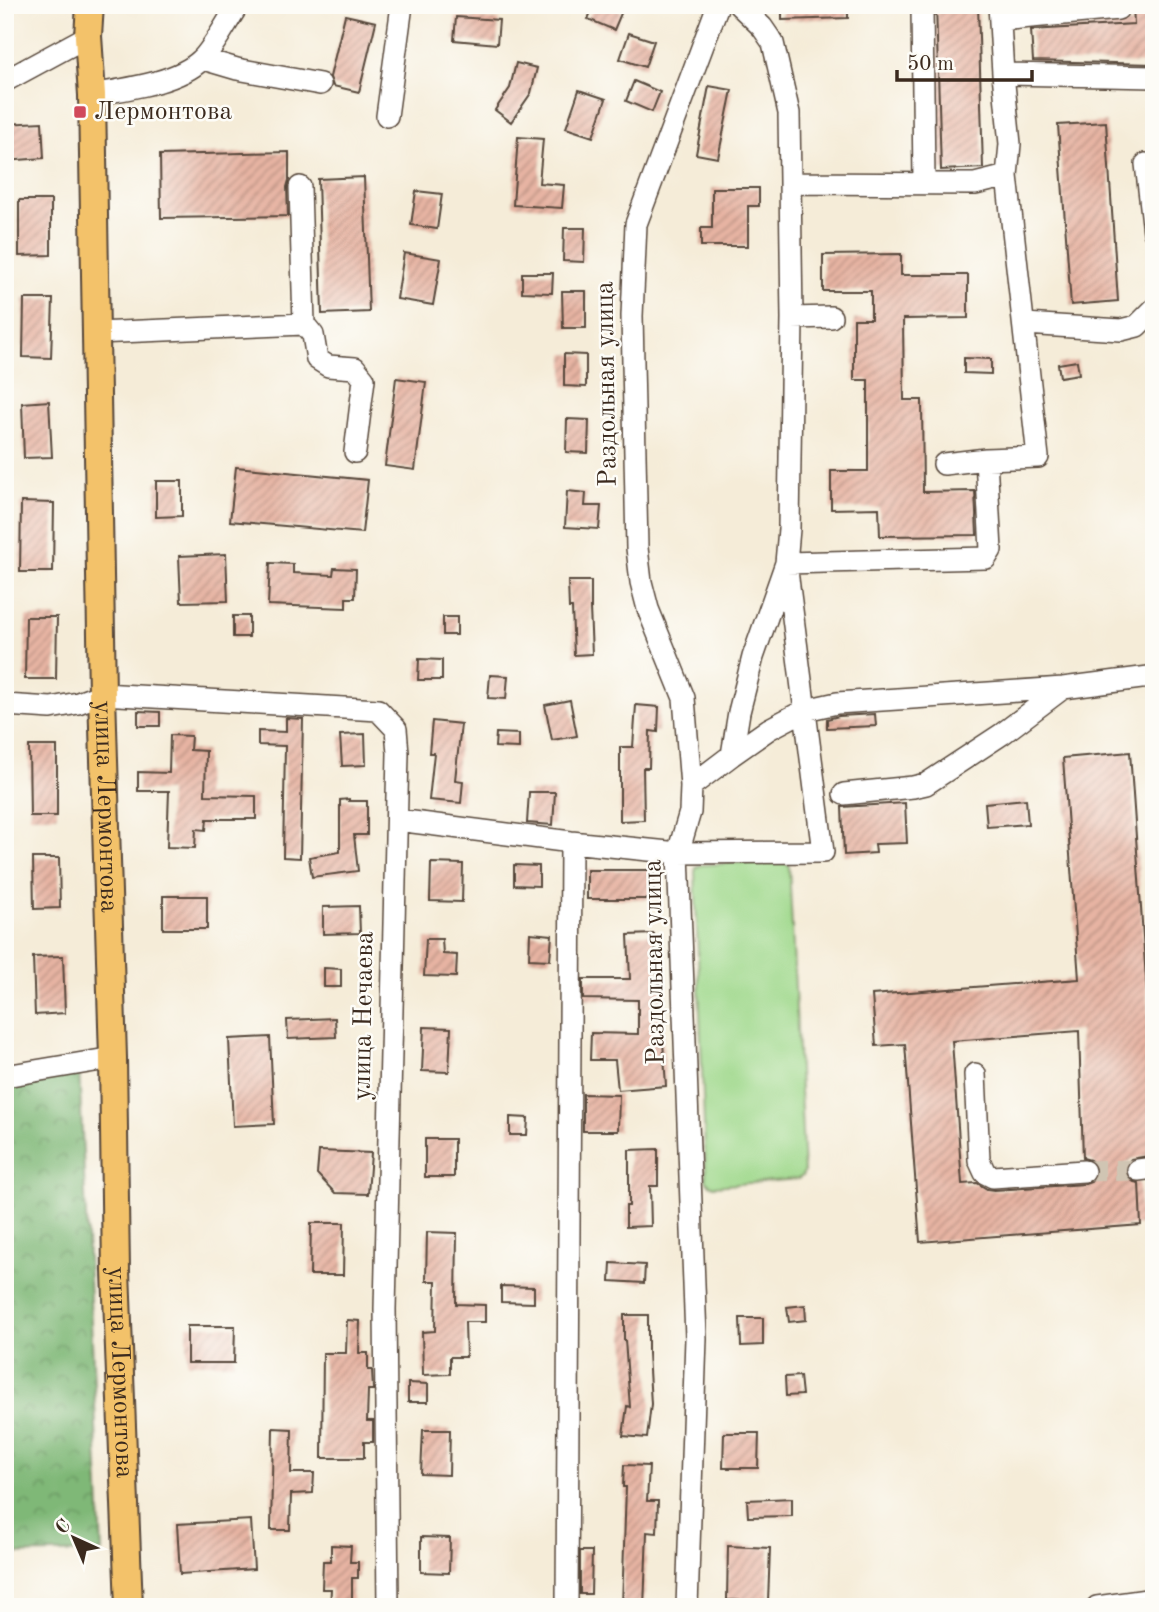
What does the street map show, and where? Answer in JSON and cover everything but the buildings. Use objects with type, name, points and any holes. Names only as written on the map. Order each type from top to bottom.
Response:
[{"type":"main road","name":"улица Лермонтова","points":[[90,5],[88,36],[92,95],[102,694],[113,1058],[116,1270],[129,1607]]},
{"type":"street","points":[[92,95],[141,86],[180,74],[203,59],[238,5]]},
{"type":"street","points":[[387,116],[402,5]]},
{"type":"street","name":"Раздольная улица","points":[[687,1607],[695,1338],[678,853],[690,812],[691,786],[684,698],[648,609],[641,582],[637,548],[632,316],[636,224],[718,5]]},
{"type":"street","points":[[397,820],[678,853],[823,852],[786,563],[789,528],[792,317],[789,113],[774,43],[762,27],[738,5]]},
{"type":"street","points":[[944,464],[1038,457],[1007,176],[1010,144],[999,12],[1118,9],[1118,5]]},
{"type":"street","points":[[922,8],[924,184]]},
{"type":"street","points":[[5,81],[88,36]]},
{"type":"street","points":[[203,59],[237,69],[320,84]]},
{"type":"street","points":[[1003,74],[1154,77]]},
{"type":"street","points":[[1146,164],[1154,232]]},
{"type":"street","points":[[790,183],[975,184],[1007,176]]},
{"type":"street","points":[[300,187],[304,324],[313,335],[317,359],[328,366],[355,368],[364,379],[355,452]]},
{"type":"street","points":[[1025,324],[1121,330],[1137,326],[1154,309]]},
{"type":"street","points":[[792,317],[831,317]]},
{"type":"street","points":[[96,333],[304,324]]},
{"type":"street","points":[[786,563],[986,558],[991,550],[986,459]]},
{"type":"street","points":[[732,755],[753,657],[786,563]]},
{"type":"street","points":[[691,786],[769,729],[805,710],[836,703],[1063,688],[1149,677],[1154,681]]},
{"type":"street","points":[[844,794],[926,784],[1002,734],[1063,688]]},
{"type":"street","points":[[5,705],[51,708],[78,703],[102,694]]},
{"type":"street","name":"улица Нечаева","points":[[102,694],[378,709],[396,729],[397,820],[386,1309],[388,1607]]},
{"type":"street","points":[[567,1607],[571,842]]},
{"type":"street","points":[[5,1076],[113,1058]]},
{"type":"street","points":[[975,1073],[979,1160],[985,1172],[993,1177],[1084,1171]]},
{"type":"street","points":[[1097,1607],[1154,1600]]},
{"type":"green space","points":[[782,860],[789,866],[804,1172],[798,1179],[714,1186],[706,1180],[695,872],[701,865]]},
{"type":"green space","points":[[79,1069],[102,1552],[5,1554],[5,1079]]},
{"type":"tunnel","points":[[1084,1171],[1138,1170]]},
{"type":"place","name":"Лермонтова","points":[[80,112]]}]
